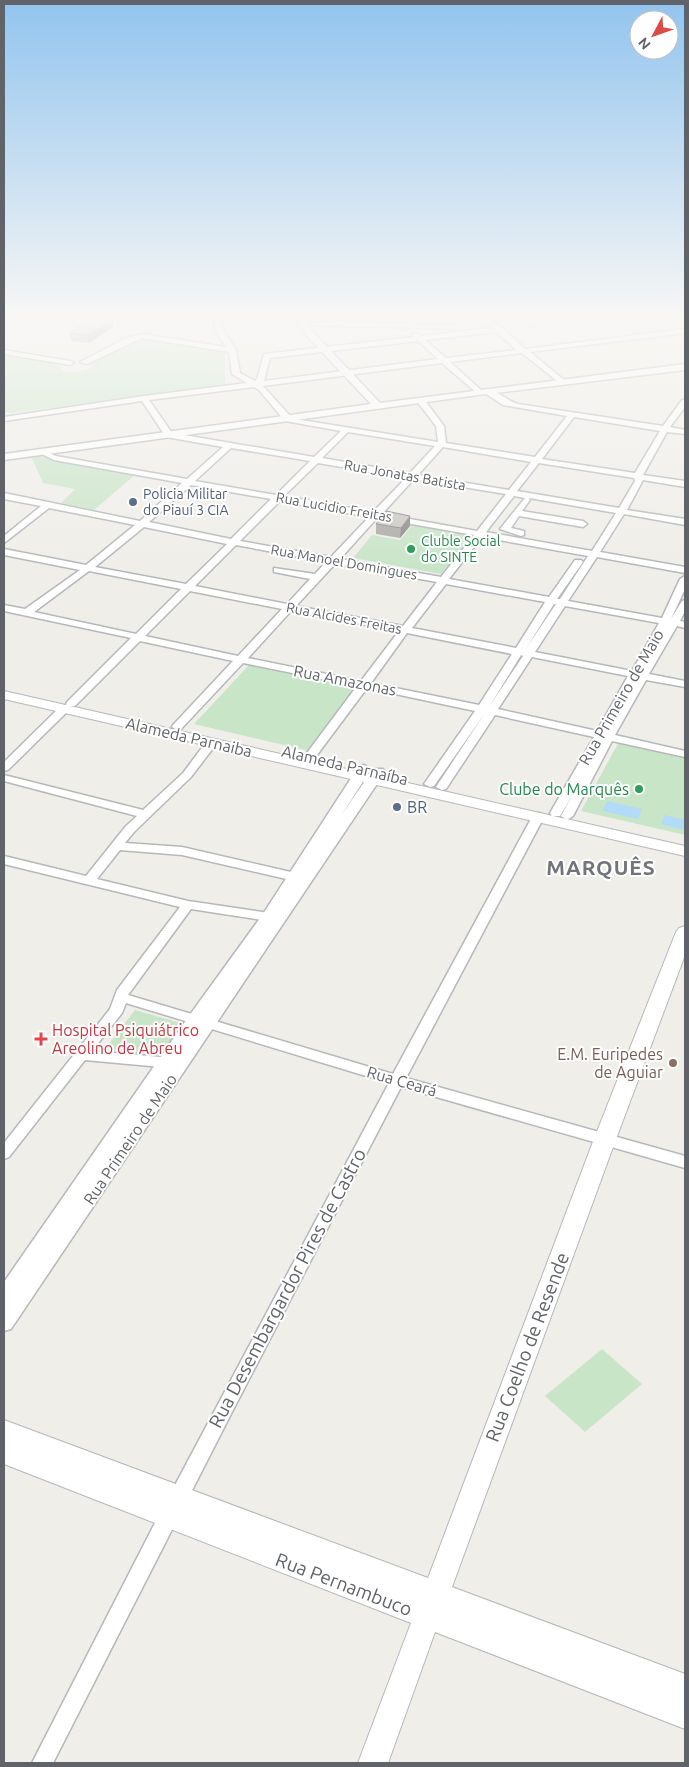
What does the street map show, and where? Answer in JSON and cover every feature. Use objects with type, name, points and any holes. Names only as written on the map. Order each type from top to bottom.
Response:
[{"type":"main road","name":"Alameda Parnaíba","points":[[4,688],[67,706],[310,757],[538,817],[685,851]]},
{"type":"main road","name":"Alameda Parnaiba","points":[[4,695],[67,706],[211,743],[369,774]]},
{"type":"main road","name":"Alameda Parnaíba","points":[[369,774],[436,785],[685,842]]},
{"type":"main road","name":"Rua Coelho de Resende","points":[[373,1763],[605,1139],[685,932]]},
{"type":"main road","name":"Rua Pernambuco","points":[[4,1431],[173,1506],[431,1605],[685,1715]]},
{"type":"main road","name":"Rua Pernambuco","points":[[4,1453],[173,1506]]},
{"type":"main road","name":"Rua Pernambuco","points":[[431,1605],[685,1688]]},
{"type":"street","points":[[4,419],[114,402]]},
{"type":"street","points":[[147,402],[170,435]]},
{"type":"street","points":[[275,402],[288,418],[297,423],[685,484]]},
{"type":"street","points":[[375,402],[378,406]]},
{"type":"street","points":[[4,456],[403,402]]},
{"type":"street","points":[[177,728],[291,608],[441,445],[443,430],[422,402]]},
{"type":"street","points":[[505,402],[572,416],[685,432]]},
{"type":"street","points":[[436,785],[487,710],[589,550],[639,481],[638,476],[665,429],[685,402]]},
{"type":"street","points":[[310,757],[404,630],[572,416]]},
{"type":"street","points":[[4,768],[346,430]]},
{"type":"street","name":"Rua Jonatas Batista","points":[[170,435],[685,522]]},
{"type":"street","points":[[26,613],[88,568],[142,524],[230,445]]},
{"type":"street","name":"Rua Lucidio Freitas","points":[[42,452],[54,458],[64,460],[479,533],[589,550],[685,570]]},
{"type":"street","name":"Rua Manoel Domingues","points":[[4,496],[46,506],[234,542],[444,579],[675,623]]},
{"type":"street","points":[[526,500],[505,529],[589,550]]},
{"type":"street","points":[[4,540],[46,506]]},
{"type":"street","points":[[517,512],[583,524]]},
{"type":"street","name":"Rua Alcides Freitas","points":[[4,552],[685,684]]},
{"type":"street","points":[[277,570],[318,578]]},
{"type":"street","name":"Rua Primeiro de Maio","points":[[675,623],[684,584]]},
{"type":"street","name":"Rua Primeiro de Maio","points":[[561,814],[639,675],[675,623],[685,603]]},
{"type":"street","name":"Rua Amazonas","points":[[5,609],[240,660],[487,710],[685,754]]},
{"type":"street","points":[[89,881],[116,846],[145,814],[187,775],[211,743]]},
{"type":"street","name":"Rua Primeiro de Maio","points":[[202,1022],[295,877],[369,774]]},
{"type":"street","name":"Rua Primeiro de Maio","points":[[4,1323],[174,1063],[369,774]]},
{"type":"street","points":[[4,778],[145,814]]},
{"type":"street","name":"Rua Desembargardor Pires de Castro","points":[[42,1763],[173,1506],[396,1080],[538,817]]},
{"type":"street","points":[[116,846],[159,848],[198,854],[295,877]]},
{"type":"street","points":[[4,860],[188,905],[269,917]]},
{"type":"street","points":[[4,1153],[117,1010],[120,997],[188,905]]},
{"type":"street","name":"Rua Ceará","points":[[120,997],[396,1080],[685,1162]]},
{"type":"street","points":[[82,1055],[174,1063]]},
{"type":"street","name":"Rua Primeiro de Maio","points":[[4,1297],[174,1063]]},
{"type":"green space","points":[[4,402],[92,402],[12,413],[4,412]]},
{"type":"green space","points":[[31,456],[136,474],[94,510],[61,503],[75,489],[43,483]]},
{"type":"green space","name":"Cluble Social do SINTE","points":[[414,523],[473,534],[441,574],[353,558],[372,535],[400,540]]},
{"type":"green space","points":[[250,664],[360,685],[309,751],[194,724]]},
{"type":"green space","name":"Clube do Marquês","points":[[619,742],[685,757],[685,835],[581,811]]},
{"type":"green space","points":[[135,1010],[191,1026],[166,1059],[105,1049]]},
{"type":"green space","points":[[602,1349],[642,1384],[585,1432],[545,1396]]},
{"type":"water","points":[[607,801],[642,809],[638,819],[602,811]]},
{"type":"water","points":[[665,815],[685,820],[684,830],[661,824]]},
{"type":"building","points":[[386,511],[410,516],[401,528],[376,524]]},
{"type":"place","name":"Policia Militar do Piauí 3 CIA","points":[[133,502]]},
{"type":"place","name":"Cluble Social do SINTE","points":[[411,549]]},
{"type":"place","name":"Clube do Marquês","points":[[639,789]]},
{"type":"place","name":"BR","points":[[397,807]]},
{"type":"place","name":"Hospital Psiquiátrico Areolino de Abreu","points":[[41,1039]]},
{"type":"place","name":"E.M. Euripedes de Aguiar","points":[[673,1063]]},
{"type":"district","name":"MARQUÊS","points":[[601,868]]}]
